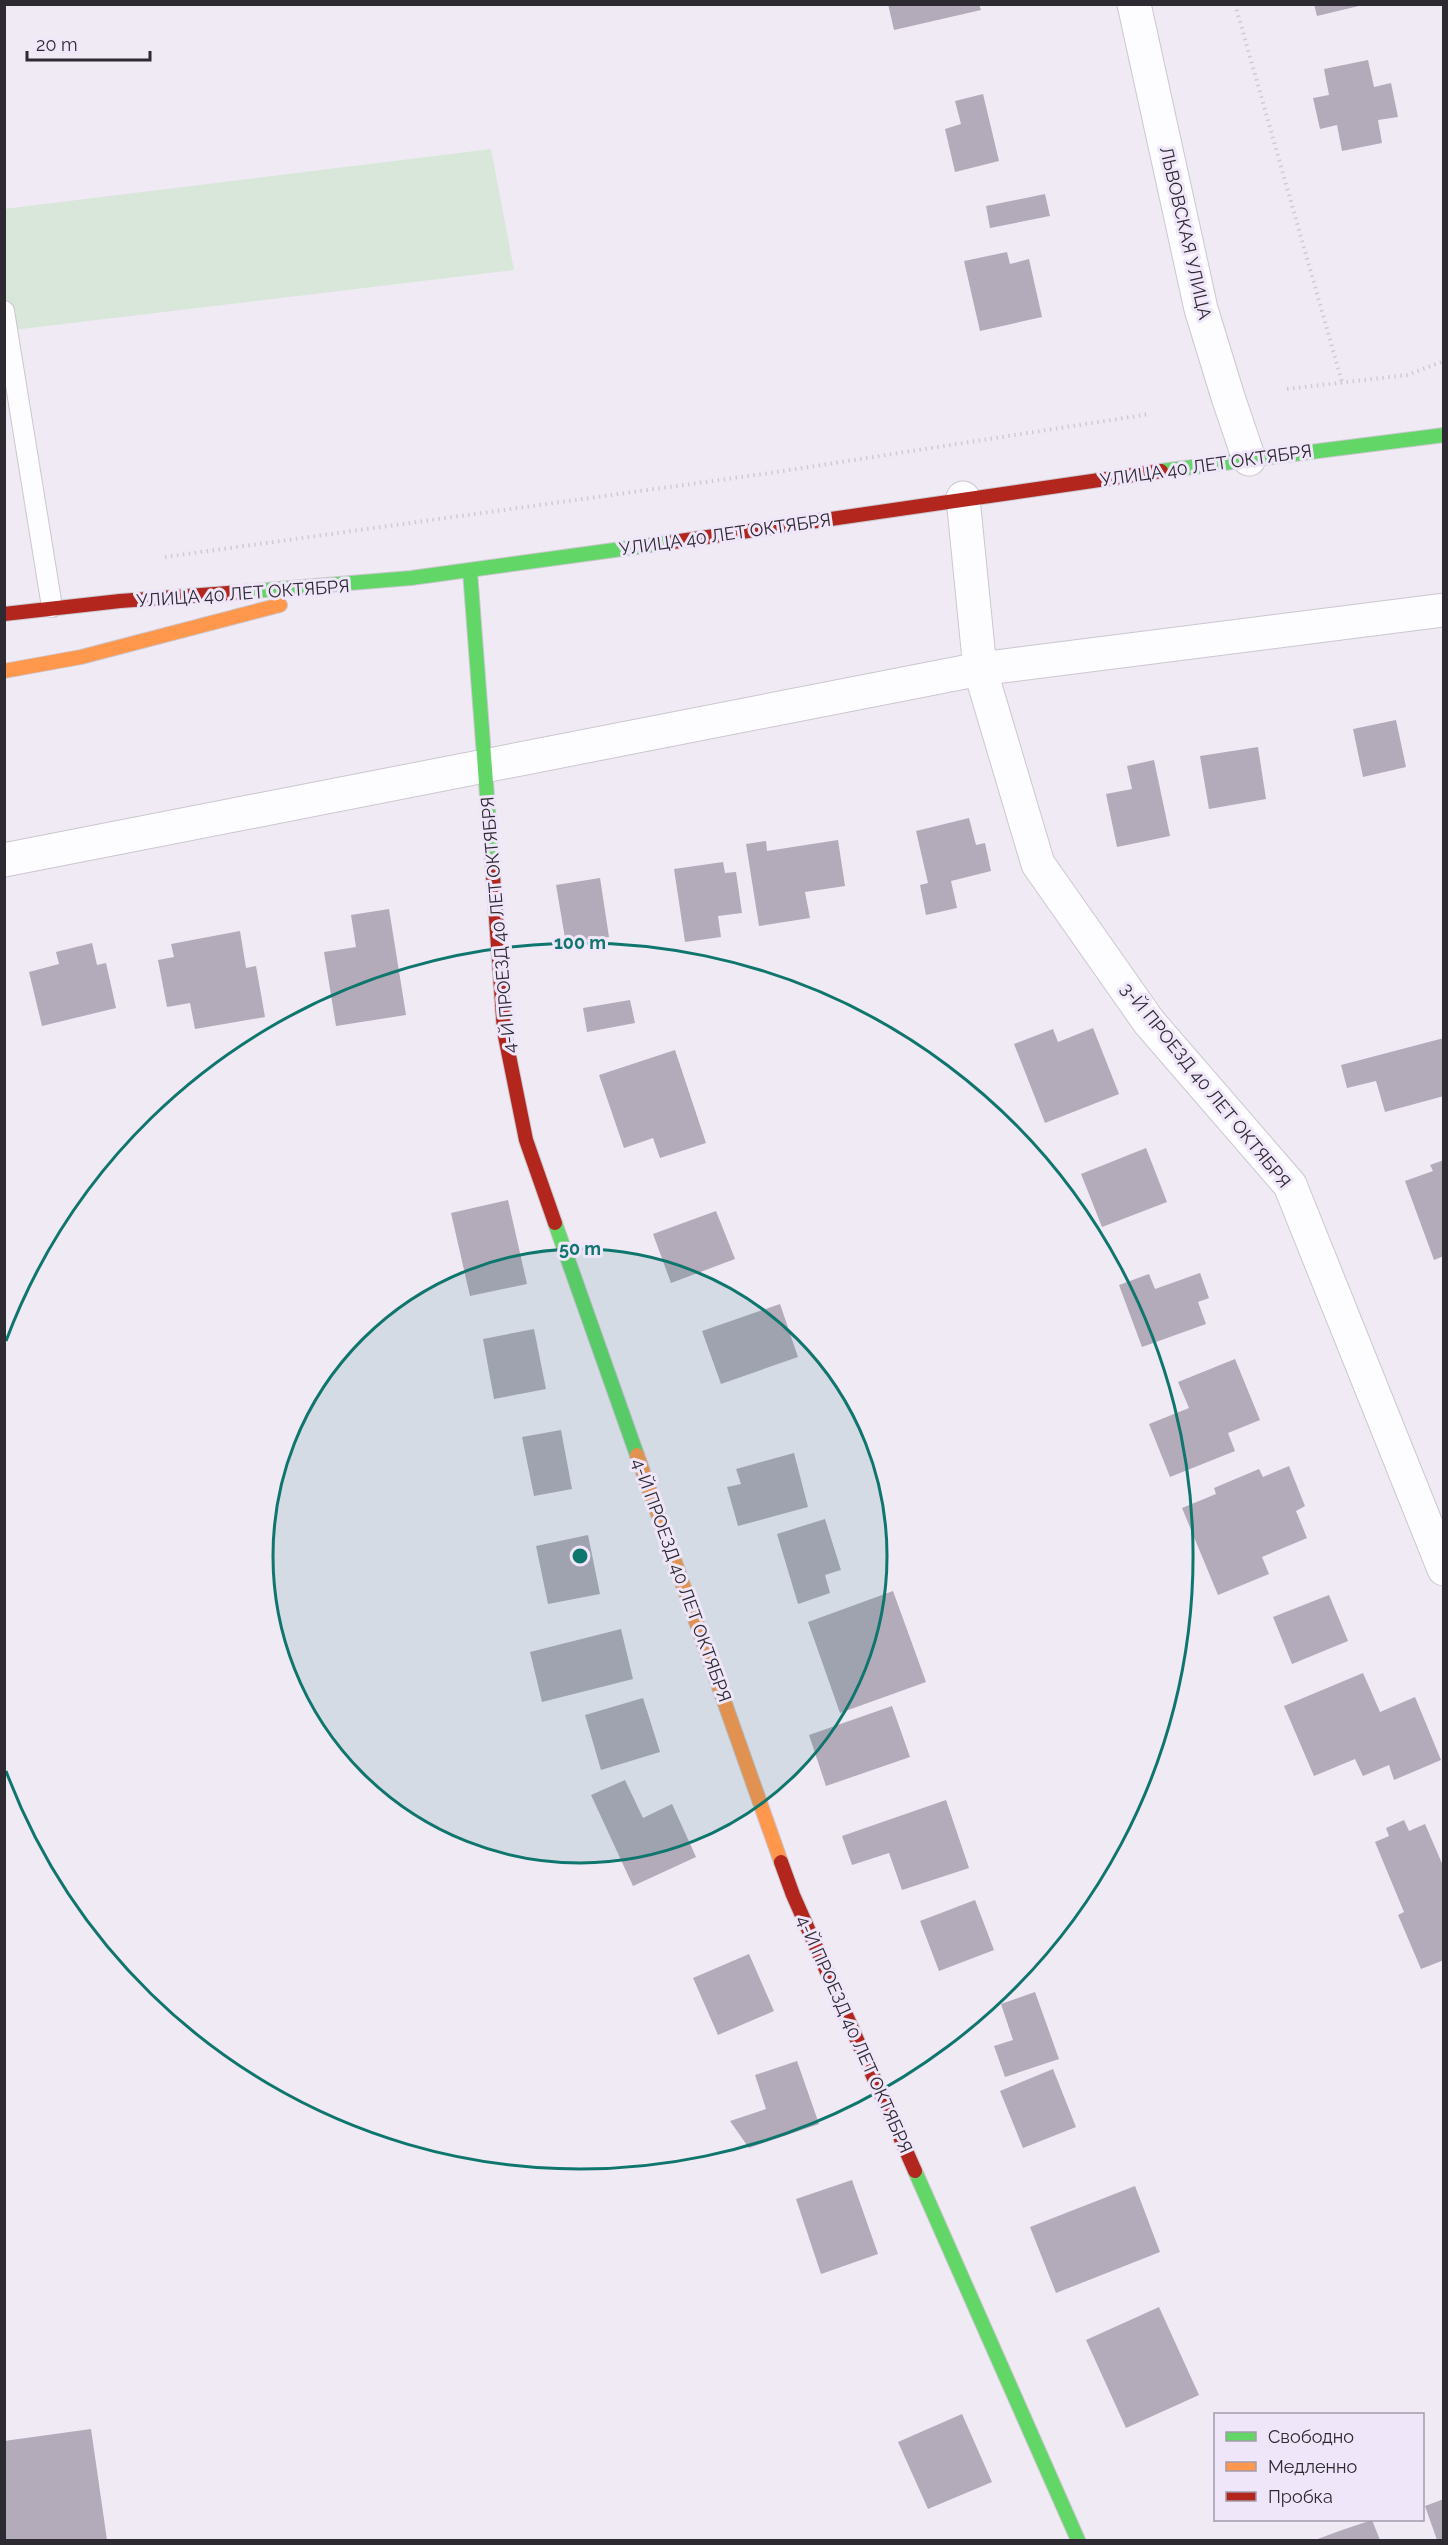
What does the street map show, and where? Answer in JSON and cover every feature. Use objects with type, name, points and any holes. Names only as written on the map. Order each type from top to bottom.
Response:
[{"type":"street","name":"ЛЬВОВСКАЯ УЛИЦА","points":[[1134,4],[1202,309],[1249,459]]},
{"type":"street","name":"УЛИЦА 40 ЛЕТ ОКТЯБРЯ","points":[[4,614],[52,607],[358,585],[470,571],[963,498],[1443,435]]},
{"type":"street","name":"3-Й ПРОЕЗД 40 ЛЕТ ОКТЯБРЯ","points":[[963,498],[980,669],[1038,864],[1149,1022],[1290,1185],[1443,1569]]},
{"type":"street","name":"4-Й ПРОЕЗД 40 ЛЕТ ОКТЯБРЯ","points":[[470,571],[504,1031],[526,1140],[793,1895],[1078,2541]]},
{"type":"street","points":[[4,671],[81,657],[358,585]]},
{"type":"street","points":[[4,860],[980,669],[1443,610]]},
{"type":"lane","points":[[4,311],[52,607]]},
{"type":"path","points":[[1235,4],[1342,382]]},
{"type":"path","points":[[1287,389],[1407,375],[1443,361]]},
{"type":"path","points":[[162,557],[771,473],[1150,414]]},
{"type":"green space","points":[[491,149],[514,270],[5,331],[4,209]]},
{"type":"building","points":[[888,4],[979,4],[981,10],[894,30]]},
{"type":"building","points":[[1314,4],[1363,4],[1363,5],[1317,16]]},
{"type":"building","points":[[1368,60],[1374,87],[1391,83],[1398,117],[1378,120],[1382,143],[1342,151],[1337,125],[1320,129],[1313,98],[1329,95],[1324,69]]},
{"type":"building","points":[[983,94],[999,161],[955,172],[945,129],[961,124],[955,101]]},
{"type":"building","points":[[1045,194],[1050,216],[990,228],[986,206]]},
{"type":"building","points":[[1007,252],[1010,264],[1029,259],[1042,317],[980,331],[964,261]]},
{"type":"building","points":[[1396,720],[1406,767],[1363,777],[1353,729]]},
{"type":"building","points":[[1258,747],[1266,799],[1209,809],[1200,756]]},
{"type":"building","points":[[1154,760],[1170,836],[1117,847],[1106,794],[1132,789],[1127,766]]},
{"type":"building","points":[[969,818],[976,845],[985,843],[991,871],[951,881],[957,908],[926,915],[920,885],[928,883],[916,831]]},
{"type":"building","points":[[838,840],[845,886],[805,892],[810,918],[759,926],[746,844],[766,841],[767,851]]},
{"type":"building","points":[[723,862],[725,873],[736,872],[742,913],[718,916],[721,937],[685,942],[674,869]]},
{"type":"building","points":[[600,878],[609,937],[566,944],[556,885]]},
{"type":"building","points":[[389,909],[406,1015],[336,1026],[324,952],[356,947],[351,915]]},
{"type":"building","points":[[240,931],[246,968],[256,966],[265,1017],[195,1029],[190,1003],[167,1007],[158,960],[174,957],[171,944]]},
{"type":"building","points":[[92,943],[97,965],[106,963],[116,1008],[42,1026],[29,972],[59,964],[56,952]]},
{"type":"building","points":[[630,1000],[635,1023],[587,1032],[583,1008]]},
{"type":"building","points":[[1093,1028],[1119,1094],[1045,1123],[1014,1044],[1053,1029],[1058,1042]]},
{"type":"building","points":[[1444,1038],[1444,1096],[1385,1112],[1376,1081],[1347,1088],[1341,1065]]},
{"type":"building","points":[[675,1050],[706,1143],[660,1158],[653,1138],[624,1148],[599,1075]]},
{"type":"building","points":[[1146,1148],[1167,1202],[1102,1227],[1081,1174]]},
{"type":"building","points":[[1444,1160],[1444,1256],[1434,1260],[1405,1181],[1433,1171],[1430,1165]]},
{"type":"building","points":[[508,1200],[527,1284],[470,1296],[451,1213]]},
{"type":"building","points":[[716,1211],[735,1259],[671,1283],[653,1234]]},
{"type":"building","points":[[1200,1273],[1209,1298],[1198,1302],[1206,1324],[1142,1347],[1119,1285],[1149,1274],[1155,1289]]},
{"type":"building","points":[[780,1304],[798,1357],[721,1384],[702,1331]]},
{"type":"building","points":[[534,1329],[546,1389],[494,1399],[483,1339]]},
{"type":"building","points":[[1235,1359],[1260,1420],[1228,1433],[1235,1451],[1170,1477],[1149,1424],[1189,1408],[1178,1382]]},
{"type":"building","points":[[561,1430],[572,1489],[534,1496],[522,1437]]},
{"type":"building","points":[[794,1453],[808,1507],[738,1526],[727,1487],[741,1484],[736,1469]]},
{"type":"building","points":[[1289,1466],[1305,1506],[1296,1511],[1307,1538],[1262,1557],[1269,1574],[1218,1595],[1182,1508],[1216,1494],[1214,1488],[1259,1469],[1263,1477]]},
{"type":"building","points":[[825,1519],[841,1570],[825,1575],[830,1593],[798,1604],[777,1534]]},
{"type":"building","points":[[588,1535],[600,1594],[548,1604],[536,1546]]},
{"type":"building","points":[[893,1591],[926,1682],[840,1713],[808,1622]]},
{"type":"building","points":[[1329,1595],[1348,1641],[1292,1664],[1273,1617]]},
{"type":"building","points":[[621,1629],[633,1679],[542,1702],[530,1652]]},
{"type":"building","points":[[1363,1673],[1380,1712],[1415,1697],[1441,1760],[1394,1780],[1389,1765],[1363,1776],[1355,1759],[1314,1776],[1284,1706]]},
{"type":"building","points":[[643,1698],[660,1752],[601,1770],[585,1715]]},
{"type":"building","points":[[892,1706],[910,1757],[826,1786],[809,1735]]},
{"type":"building","points":[[625,1780],[643,1818],[672,1804],[696,1857],[633,1886],[591,1795]]},
{"type":"building","points":[[946,1800],[969,1868],[902,1890],[889,1853],[852,1865],[842,1836]]},
{"type":"building","points":[[1404,1820],[1409,1831],[1425,1824],[1444,1868],[1444,1960],[1421,1969],[1398,1915],[1404,1912],[1375,1842],[1389,1836],[1386,1828]]},
{"type":"building","points":[[975,1900],[994,1950],[939,1971],[920,1921]]},
{"type":"building","points":[[749,1954],[774,2011],[718,2035],[693,1978]]},
{"type":"building","points":[[1035,1992],[1059,2059],[1005,2077],[994,2046],[1013,2040],[1001,2004]]},
{"type":"building","points":[[797,2061],[819,2124],[749,2148],[730,2121],[766,2109],[755,2075]]},
{"type":"building","points":[[1053,2069],[1076,2127],[1023,2148],[1000,2091]]},
{"type":"building","points":[[852,2180],[878,2254],[821,2274],[796,2199]]},
{"type":"building","points":[[1135,2186],[1160,2252],[1056,2293],[1030,2227]]},
{"type":"building","points":[[1159,2307],[1199,2395],[1126,2428],[1086,2340]]},
{"type":"building","points":[[962,2414],[992,2482],[928,2509],[898,2442]]},
{"type":"building","points":[[91,2429],[107,2540],[4,2540],[4,2441]]},
{"type":"building","points":[[1444,2499],[1444,2540],[1437,2540],[1425,2506]]},
{"type":"building","points":[[1372,2521],[1380,2540],[1315,2540]]},
{"type":"traffic: fast","points":[[1161,471],[1444,435]]},
{"type":"traffic: fast","points":[[242,592],[411,578],[673,542]]},
{"type":"traffic: fast","points":[[470,571],[492,862]]},
{"type":"traffic: fast","points":[[555,1223],[637,1455]]},
{"type":"traffic: fast","points":[[915,2171],[1078,2540]]},
{"type":"traffic: slow","points":[[4,671],[81,657],[280,605]]},
{"type":"traffic: slow","points":[[637,1455],[781,1862]]},
{"type":"traffic: jam","points":[[673,542],[1161,471]]},
{"type":"traffic: jam","points":[[4,614],[120,601],[242,592]]},
{"type":"traffic: jam","points":[[492,862],[504,1031],[526,1140],[555,1223]]},
{"type":"traffic: jam","points":[[781,1862],[793,1895],[915,2171]]}]
